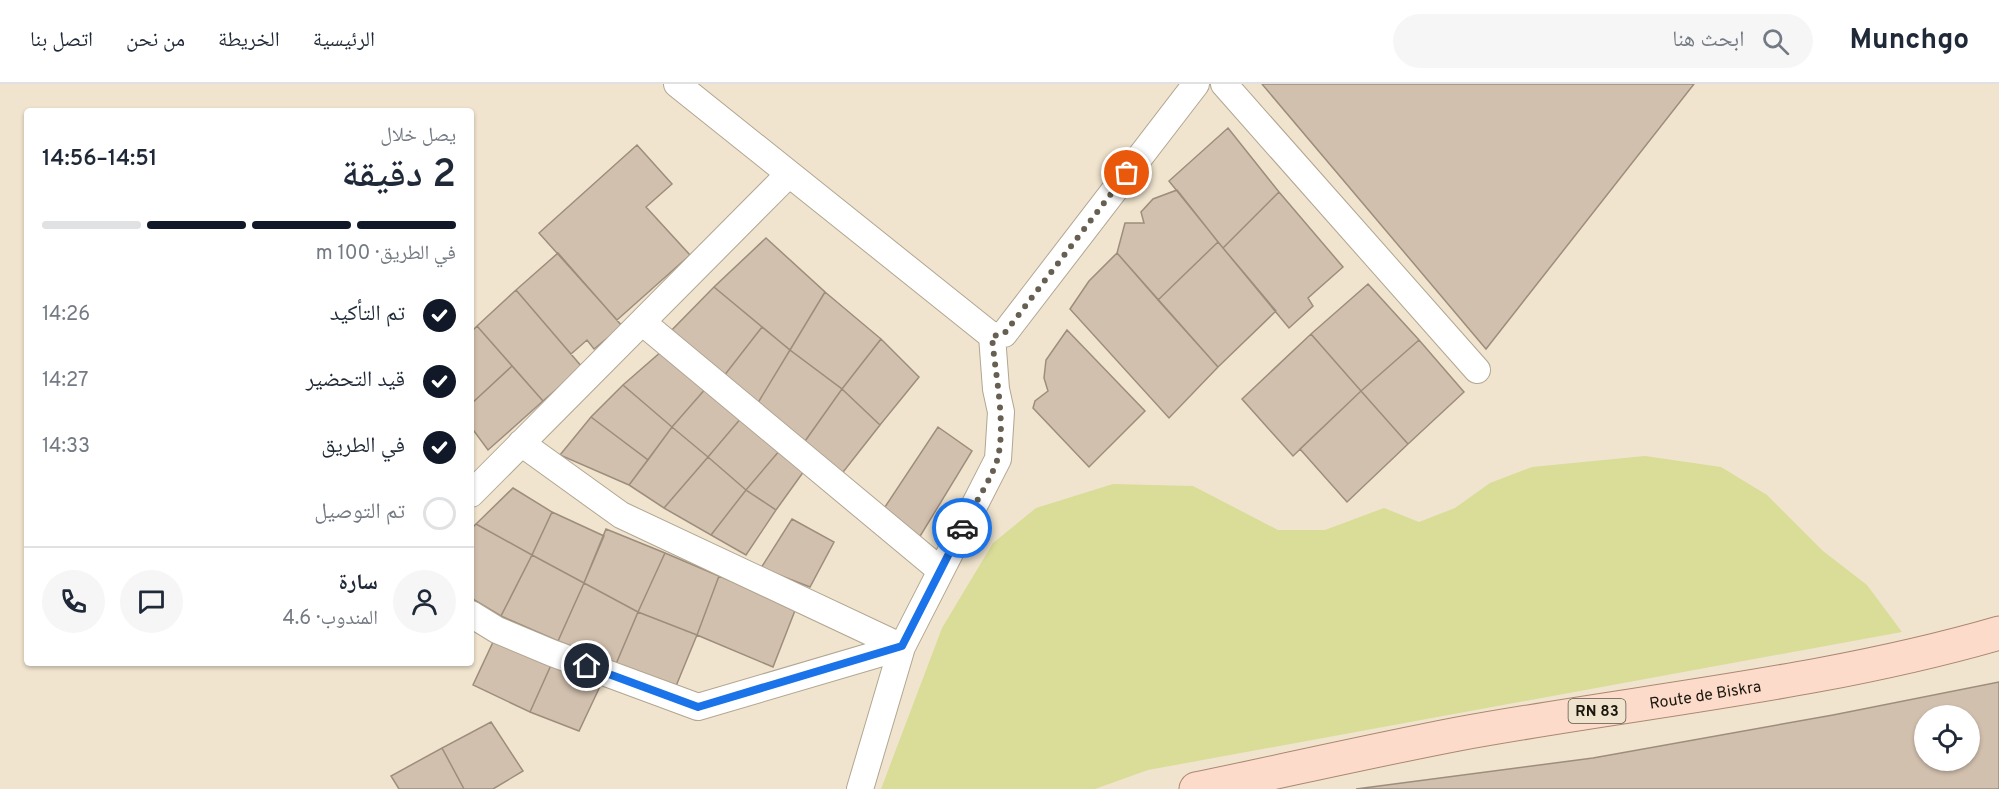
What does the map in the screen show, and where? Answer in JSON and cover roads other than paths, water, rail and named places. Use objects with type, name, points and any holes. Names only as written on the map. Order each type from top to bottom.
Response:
[{"type":"main road","name":"Route de Biskra","points":[[1196,789],[1458,734],[1761,684],[1936,651],[1999,633]]},
{"type":"street","points":[[677,84],[992,336],[996,389],[1001,412],[998,459],[902,646],[860,789]]},
{"type":"street","points":[[992,336],[1004,334],[1196,84]]},
{"type":"street","points":[[1224,84],[1477,370]]},
{"type":"street","points":[[474,491],[789,174]]},
{"type":"street","points":[[642,322],[940,570]]},
{"type":"street","points":[[521,443],[621,515],[902,646]]},
{"type":"street","points":[[474,616],[497,630],[552,653],[698,707],[902,646]]}]
